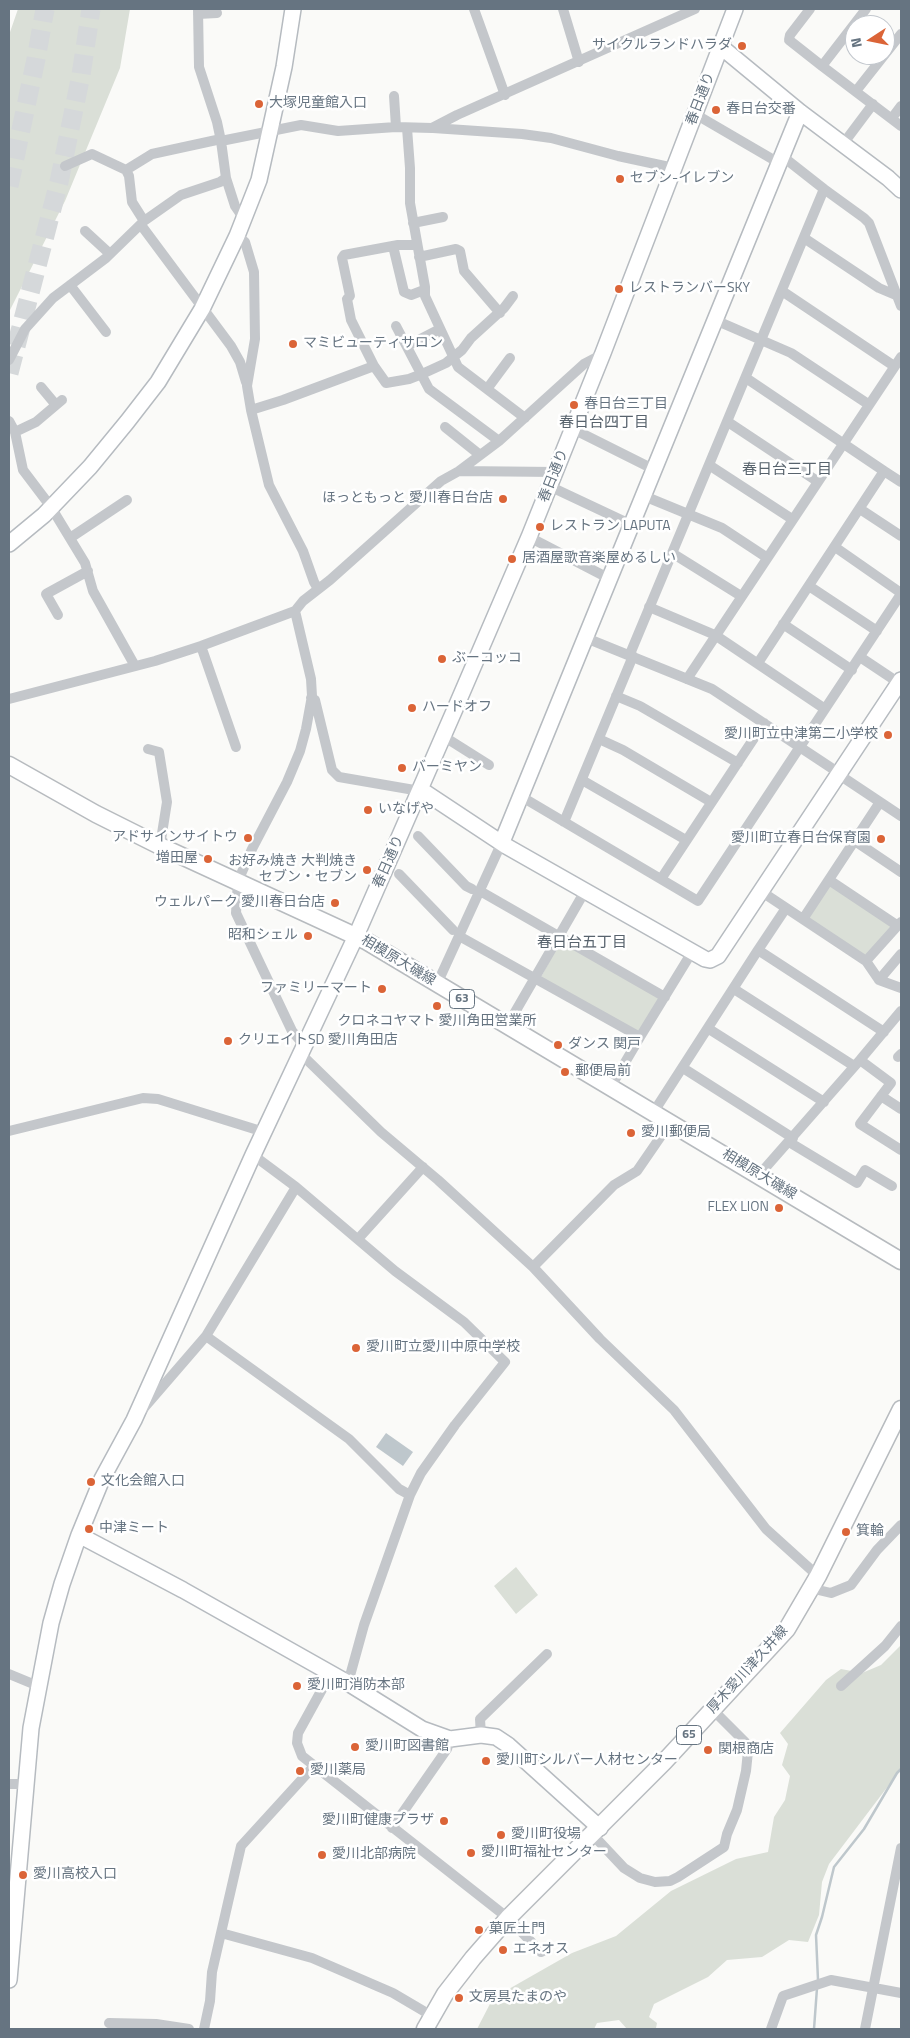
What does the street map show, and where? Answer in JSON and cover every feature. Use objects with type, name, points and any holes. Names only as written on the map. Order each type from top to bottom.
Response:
[{"type":"main road","name":"相模原大磯線","points":[[9,764],[96,814],[160,846],[356,936],[901,1261]]},
{"type":"main road","name":"厚木愛川津久井線","points":[[428,2023],[445,1994],[508,1918],[597,1831],[787,1629],[814,1582],[901,1409]]},
{"type":"street","points":[[9,544],[51,507],[96,459],[158,382],[202,309],[237,236],[259,180],[284,67],[293,9]]},
{"type":"street","points":[[474,9],[505,95]]},
{"type":"street","points":[[563,9],[579,62]]},
{"type":"street","points":[[432,128],[457,115],[695,9]]},
{"type":"street","name":"春日通り","points":[[9,1980],[25,1784],[38,1686],[50,1623],[79,1535],[102,1479],[134,1420],[253,1155],[356,936],[420,791],[529,537],[573,429],[735,9]]},
{"type":"street","points":[[810,9],[789,40],[901,126]]},
{"type":"street","points":[[822,66],[866,9]]},
{"type":"street","points":[[217,14],[198,11],[199,67],[217,122],[226,178],[235,206],[244,219]]},
{"type":"street","points":[[856,91],[901,34]]},
{"type":"street","points":[[720,46],[800,112],[901,190]]},
{"type":"street","points":[[394,96],[396,127]]},
{"type":"street","points":[[843,144],[873,104]]},
{"type":"street","points":[[892,118],[901,106]]},
{"type":"street","points":[[437,984],[456,933],[476,890],[502,842],[522,797],[800,112]]},
{"type":"street","points":[[695,114],[781,159],[864,218],[869,223],[900,301]]},
{"type":"street","points":[[126,170],[152,154],[301,125],[338,131],[396,127],[522,134],[551,138],[618,156],[674,168]]},
{"type":"street","points":[[407,128],[410,204],[416,245],[425,286],[424,290],[440,329],[458,367],[526,418]]},
{"type":"street","points":[[65,166],[92,154],[126,170],[129,176],[132,202],[142,223],[202,309],[231,346],[240,362],[269,485],[304,551],[318,590]]},
{"type":"street","points":[[9,360],[25,329],[53,298],[110,254],[142,223],[181,195],[220,182],[226,178]]},
{"type":"street","points":[[564,822],[616,696],[649,607],[824,189]]},
{"type":"street","points":[[413,223],[442,217]]},
{"type":"street","points":[[85,231],[110,254]]},
{"type":"street","points":[[237,236],[245,242],[254,272],[255,339],[247,386]]},
{"type":"street","points":[[804,238],[900,301]]},
{"type":"street","points":[[416,245],[393,246],[344,255],[342,258],[350,296],[347,299],[351,320],[374,366],[386,382],[408,379],[422,374],[453,358],[471,338],[500,312],[513,296]]},
{"type":"street","points":[[393,246],[404,292],[411,295],[424,290]]},
{"type":"street","points":[[419,257],[456,249],[460,251],[464,271],[500,312]]},
{"type":"street","points":[[70,284],[93,320],[106,332]]},
{"type":"street","points":[[782,291],[894,366]]},
{"type":"street","points":[[715,320],[791,353],[868,404]]},
{"type":"street","points":[[396,326],[429,389],[499,441]]},
{"type":"street","points":[[406,346],[440,329]]},
{"type":"street","points":[[9,699],[136,666],[201,646],[295,611],[303,601],[318,590],[441,481],[499,441],[584,364],[603,354]]},
{"type":"street","points":[[687,679],[766,557],[901,357]]},
{"type":"street","points":[[487,389],[510,358]]},
{"type":"street","points":[[251,410],[374,366]]},
{"type":"street","points":[[746,378],[901,482]]},
{"type":"street","points":[[15,432],[36,422],[59,403],[41,387]]},
{"type":"street","points":[[9,421],[15,432],[23,470],[51,507],[85,562],[93,591],[136,666]]},
{"type":"street","points":[[728,422],[817,481]]},
{"type":"street","points":[[444,426],[480,455]]},
{"type":"street","points":[[573,429],[655,470]]},
{"type":"street","points":[[709,465],[792,520]]},
{"type":"street","points":[[458,471],[552,479],[632,525]]},
{"type":"street","points":[[758,663],[884,471]]},
{"type":"street","points":[[644,496],[722,528],[766,557]]},
{"type":"street","points":[[70,538],[127,500]]},
{"type":"street","points":[[860,509],[901,536]]},
{"type":"street","points":[[529,537],[610,578]]},
{"type":"street","points":[[522,797],[698,901],[901,593],[835,547]]},
{"type":"street","points":[[672,552],[741,596]]},
{"type":"street","points":[[58,615],[46,594],[88,571]]},
{"type":"street","points":[[809,586],[877,631]]},
{"type":"street","points":[[649,607],[715,635],[825,709]]},
{"type":"street","points":[[295,611],[311,679],[311,698],[300,751],[287,782],[252,849],[238,881],[236,913],[292,1031],[303,1044],[301,1054],[381,1132],[423,1167],[533,1267],[600,1339],[674,1410],[766,1529],[814,1582],[831,1593],[851,1585],[877,1550],[901,1525]]},
{"type":"street","points":[[783,624],[852,670]]},
{"type":"street","points":[[586,638],[712,689],[901,816]]},
{"type":"street","points":[[201,646],[236,747]]},
{"type":"street","points":[[311,698],[315,700],[332,770],[339,777],[420,791],[585,891],[692,952],[710,960],[718,956],[762,892],[900,681],[860,657]]},
{"type":"street","points":[[616,696],[640,706],[738,763]]},
{"type":"street","points":[[661,879],[764,723]]},
{"type":"street","points":[[443,736],[489,764]]},
{"type":"street","points":[[598,739],[623,750],[711,802]]},
{"type":"street","points":[[148,749],[159,752],[167,802],[160,846]]},
{"type":"street","points":[[582,780],[686,840]]},
{"type":"street","points":[[803,919],[880,802]]},
{"type":"street","points":[[418,836],[466,886],[560,936],[665,997]]},
{"type":"street","points":[[855,840],[901,872]]},
{"type":"street","points":[[399,874],[456,933],[640,1037]]},
{"type":"street","points":[[829,880],[900,924],[866,961]]},
{"type":"street","points":[[507,1026],[585,891]]},
{"type":"street","points":[[762,892],[866,961],[879,980],[901,988]]},
{"type":"street","points":[[653,1113],[786,908]]},
{"type":"street","points":[[758,950],[884,1032]]},
{"type":"street","points":[[610,1088],[692,952]]},
{"type":"street","points":[[879,980],[901,954]]},
{"type":"street","points":[[734,989],[891,1083],[860,1124],[901,1150]]},
{"type":"street","points":[[759,1175],[899,1017]]},
{"type":"street","points":[[708,1029],[824,1102]]},
{"type":"street","points":[[683,1068],[857,1183],[867,1167],[892,1186]]},
{"type":"street","points":[[881,1096],[901,1109]]},
{"type":"street","points":[[9,1131],[143,1098],[158,1099],[264,1132]]},
{"type":"street","points":[[533,1267],[608,1190],[637,1171],[670,1123]]},
{"type":"street","points":[[253,1155],[296,1188],[395,1271],[464,1322],[505,1362],[420,1473],[410,1495],[364,1625],[348,1683]]},
{"type":"street","points":[[358,1239],[423,1167]]},
{"type":"street","points":[[134,1420],[206,1336],[296,1188]]},
{"type":"street","points":[[206,1336],[349,1439],[399,1489],[410,1495]]},
{"type":"street","points":[[79,1535],[183,1590],[331,1673],[422,1729],[450,1739],[481,1735],[496,1737],[508,1745],[597,1831],[624,1868],[640,1878],[655,1882],[670,1881],[724,1847],[737,1810],[748,1751],[745,1742],[712,1710]]},
{"type":"street","points":[[841,1686],[878,1652],[901,1626]]},
{"type":"street","points":[[481,1735],[480,1719],[547,1654]]},
{"type":"street","points":[[331,1673],[298,1733],[297,1742],[300,1753],[392,1828],[508,1918],[541,1952],[543,1951]]},
{"type":"street","points":[[9,1674],[38,1686]]},
{"type":"street","points":[[392,1828],[447,1749],[450,1739]]},
{"type":"street","points":[[204,2029],[210,2001],[212,1972],[241,1846],[314,1766]]},
{"type":"street","points":[[9,1784],[25,1784]]},
{"type":"street","points":[[865,2029],[901,1848]]},
{"type":"street","points":[[221,1933],[312,1958],[393,1992],[428,2023]]},
{"type":"street","points":[[772,2029],[783,1996],[831,1980],[901,1993]]},
{"type":"street","points":[[109,2023],[156,2024],[189,2029]]},
{"type":"shaded area","points":[[18,9],[130,9],[120,68],[65,201],[9,312],[9,35]]},
{"type":"shaded area","points":[[830,885],[893,927],[865,958],[807,918]]},
{"type":"shaded area","points":[[561,940],[660,998],[639,1032],[540,979]]},
{"type":"shaded area","points":[[386,1433],[413,1452],[403,1466],[376,1447]]},
{"type":"shaded area","points":[[516,1567],[538,1595],[516,1614],[494,1586]]},
{"type":"shaded area","points":[[901,1645],[901,1769],[829,1864],[822,1882],[819,1915],[808,1942],[789,1940],[762,1957],[727,1960],[708,1977],[654,2004],[649,2017],[657,2023],[656,2028],[627,2029],[619,2020],[597,2023],[594,2029],[477,2029],[493,1998],[572,1953],[616,1936],[671,1891],[736,1859],[768,1852],[774,1817],[785,1800],[790,1776],[782,1765],[788,1744],[780,1733],[826,1680],[841,1669],[862,1673],[881,1665]]},
{"type":"waterway","points":[[818,1980],[816,1935],[834,1867],[864,1829],[901,1769]]},
{"type":"waterway","points":[[814,2029],[817,1988]]},
{"type":"tunnel","points":[[9,186],[45,9]]},
{"type":"tunnel","points":[[9,373],[59,182],[81,75],[91,9]]},
{"type":"place","name":"サイクルランドハラダ","points":[[742,46]]},
{"type":"place","name":"大塚児童館入口","points":[[259,104]]},
{"type":"place","name":"春日台交番","points":[[716,110]]},
{"type":"place","name":"セブン-イレブン","points":[[620,179]]},
{"type":"place","name":"レストランバーSKY","points":[[619,289]]},
{"type":"place","name":"マミビューティサロン","points":[[293,344]]},
{"type":"place","name":"春日台三丁目","points":[[574,405]]},
{"type":"place","name":"ほっともっと 愛川春日台店","points":[[503,499]]},
{"type":"place","name":"レストラン LAPUTA","points":[[540,527]]},
{"type":"place","name":"居酒屋歌音楽屋めるしい","points":[[512,559]]},
{"type":"place","name":"ぶーコッコ","points":[[442,659]]},
{"type":"place","name":"ハードオフ","points":[[412,708]]},
{"type":"place","name":"愛川町立中津第二小学校","points":[[888,735]]},
{"type":"place","name":"バーミヤン","points":[[402,768]]},
{"type":"place","name":"いなげや","points":[[368,810]]},
{"type":"place","name":"アドサインサイトウ","points":[[248,838]]},
{"type":"place","name":"愛川町立春日台保育園","points":[[881,839]]},
{"type":"place","name":"増田屋","points":[[208,859]]},
{"type":"place","name":"お好み焼き 大判焼き セブン・セブン","points":[[367,870]]},
{"type":"place","name":"ウェルパーク 愛川春日台店","points":[[335,903]]},
{"type":"place","name":"昭和シェル","points":[[308,936]]},
{"type":"place","name":"ファミリーマート","points":[[382,989]]},
{"type":"place","name":"クロネコヤマト 愛川角田営業所","points":[[437,1006]]},
{"type":"place","name":"クリエイトSD 愛川角田店","points":[[228,1041]]},
{"type":"place","name":"ダンス 関戸","points":[[558,1045]]},
{"type":"place","name":"郵便局前","points":[[565,1072]]},
{"type":"place","name":"愛川郵便局","points":[[631,1133]]},
{"type":"place","name":"FLEX LION","points":[[779,1208]]},
{"type":"place","name":"愛川町立愛川中原中学校","points":[[356,1348]]},
{"type":"place","name":"文化会館入口","points":[[91,1482]]},
{"type":"place","name":"中津ミート","points":[[89,1529]]},
{"type":"place","name":"箕輪","points":[[846,1532]]},
{"type":"place","name":"愛川町消防本部","points":[[297,1686]]},
{"type":"place","name":"愛川町図書館","points":[[355,1747]]},
{"type":"place","name":"関根商店","points":[[708,1750]]},
{"type":"place","name":"愛川町シルバー人材センター","points":[[486,1761]]},
{"type":"place","name":"愛川薬局","points":[[300,1771]]},
{"type":"place","name":"愛川町健康プラザ","points":[[444,1821]]},
{"type":"place","name":"愛川町役場","points":[[501,1835]]},
{"type":"place","name":"愛川町福祉センター","points":[[471,1853]]},
{"type":"place","name":"愛川北部病院","points":[[322,1855]]},
{"type":"place","name":"愛川高校入口","points":[[23,1875]]},
{"type":"place","name":"菓匠土門","points":[[479,1930]]},
{"type":"place","name":"エネオス","points":[[503,1950]]},
{"type":"place","name":"文房具たまのや","points":[[459,1998]]},
{"type":"district","name":"春日台四丁目","points":[[604,423]]},
{"type":"district","name":"春日台三丁目","points":[[787,470]]},
{"type":"district","name":"春日台五丁目","points":[[582,943]]}]
